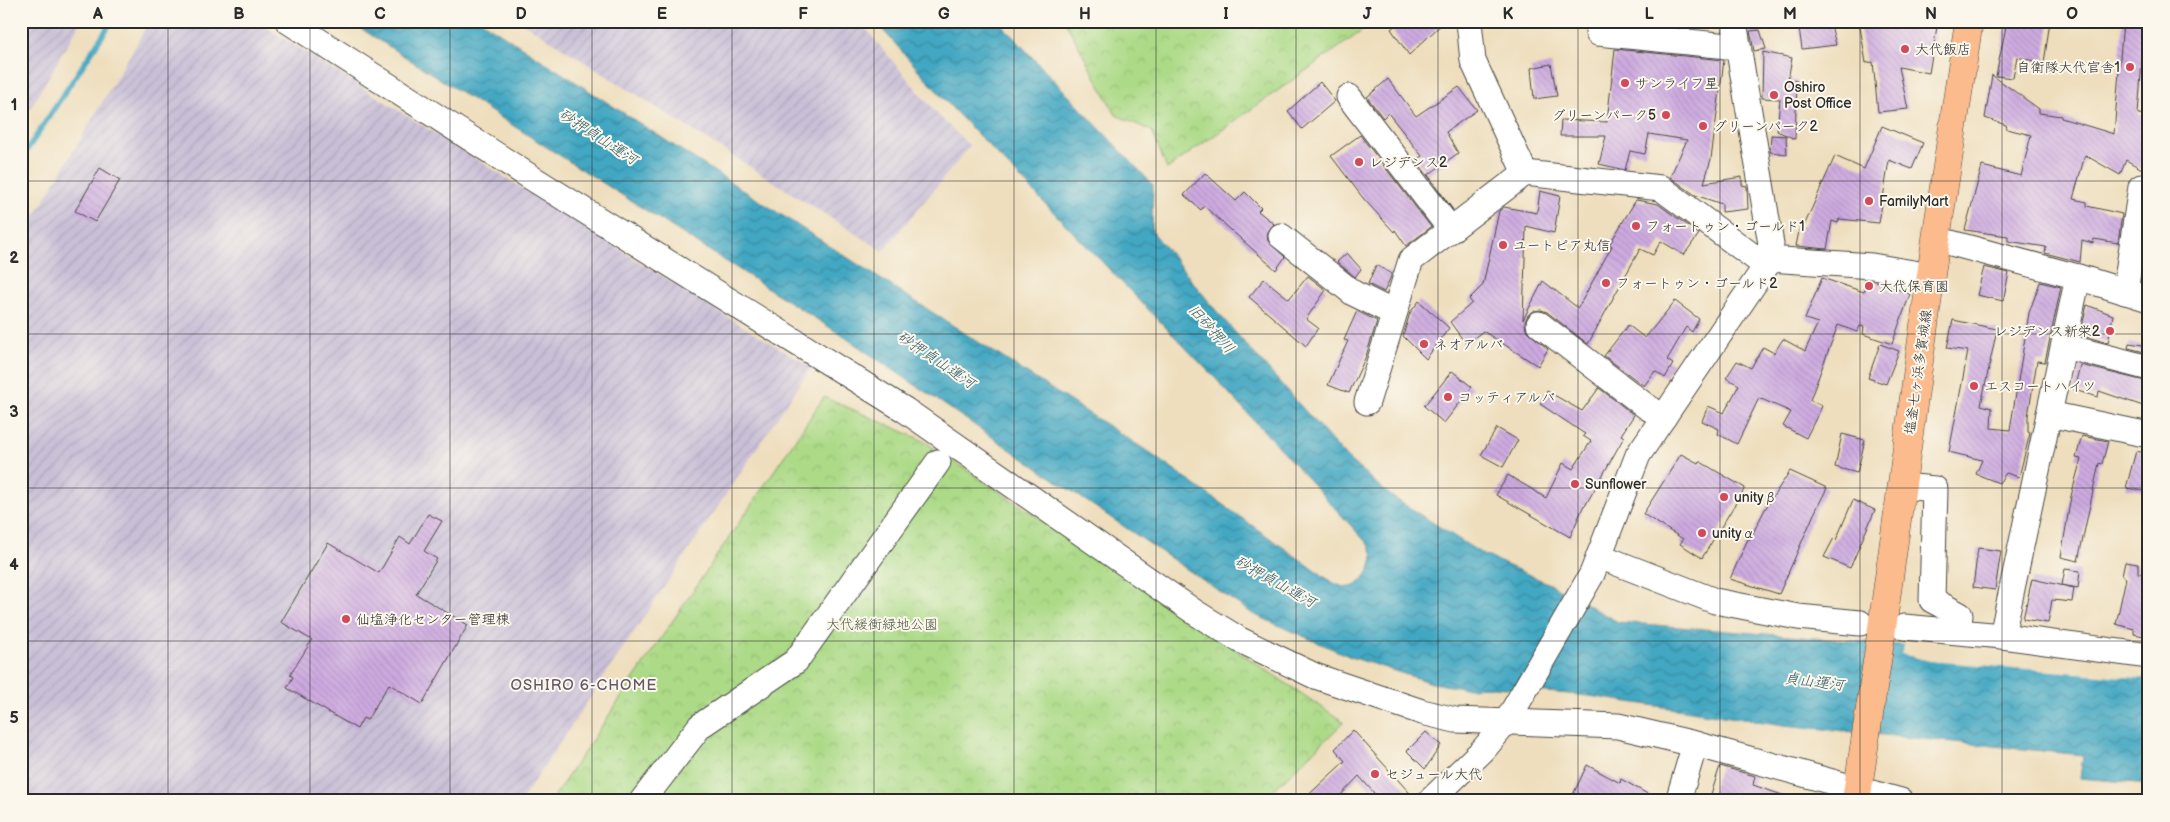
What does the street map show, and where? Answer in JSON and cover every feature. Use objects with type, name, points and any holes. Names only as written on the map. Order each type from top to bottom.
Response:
[{"type":"main road","name":"塩釜七ヶ浜多賀城線","points":[[1857,796],[1968,21]]},
{"type":"street","points":[[288,21],[532,178],[905,410],[1196,613],[1240,640],[1315,676],[1422,712],[1455,720],[1618,726],[1695,744],[1857,796],[1901,801]]},
{"type":"street","points":[[1468,21],[1474,61],[1525,173]]},
{"type":"street","points":[[1430,801],[1484,749],[1508,721],[1596,565],[1638,455],[1767,262],[1771,244],[1734,21]]},
{"type":"street","points":[[1598,33],[1738,47]]},
{"type":"street","points":[[1349,97],[1451,230]]},
{"type":"street","points":[[1367,402],[1411,260],[1525,173],[1661,188],[1767,262],[1872,266],[1931,276]]},
{"type":"street","points":[[2125,292],[2141,187],[2149,188]]},
{"type":"street","points":[[1281,236],[1353,293],[1394,313]]},
{"type":"street","points":[[1936,239],[2078,277],[2149,299]]},
{"type":"street","points":[[2002,636],[2078,277]]},
{"type":"street","points":[[1539,324],[1647,407],[1664,417]]},
{"type":"street","points":[[2064,346],[2149,368]]},
{"type":"street","points":[[2049,414],[2149,435]]},
{"type":"street","points":[[642,801],[700,726],[796,661],[938,462]]},
{"type":"street","points":[[1902,486],[1935,489],[1932,600],[1960,615],[1958,631]]},
{"type":"street","points":[[1596,565],[1715,601],[1798,617],[1882,628],[1958,631],[2149,656]]},
{"type":"street","points":[[1678,801],[1695,744]]},
{"type":"shaded area","points":[[21,21],[81,21],[21,124]]},
{"type":"shaded area","points":[[150,21],[256,21],[721,313],[811,367],[521,801],[21,801],[21,240]]},
{"type":"shaded area","points":[[520,21],[859,21],[938,115],[970,146],[883,251]]},
{"type":"green space","points":[[1065,21],[1376,21],[1167,169],[1152,131],[1116,115]]},
{"type":"green space","name":"大代緩衝緑地公園","points":[[824,397],[922,440],[1344,722],[1262,801],[551,801]]},
{"type":"water","points":[[349,21],[481,21],[1144,449],[1332,582],[1346,587],[1356,585],[1368,573],[1372,562],[1372,552],[1366,542],[1216,379],[953,109],[875,21],[998,21],[1153,185],[1152,231],[1218,313],[1347,458],[1391,496],[1482,554],[1552,585],[1618,622],[1924,647],[2149,676],[2149,784],[2080,778],[2083,755],[1784,725],[1589,696],[1495,687],[1463,688],[1432,683],[1351,657],[1253,614],[840,334]]},
{"type":"pier","points":[[1905,643],[2149,674],[2149,679],[1930,661],[1901,654]]},
{"type":"building","points":[[1401,21],[1445,21],[1409,55],[1391,29]]},
{"type":"building","points":[[1798,21],[1830,21],[1836,45],[1802,49]]},
{"type":"building","points":[[1859,21],[1938,21],[1929,73],[1899,67],[1908,109],[1878,112],[1873,62],[1866,63]]},
{"type":"building","points":[[2007,21],[2050,21],[2044,63],[2017,57],[2013,78],[1996,76]]},
{"type":"building","points":[[2123,21],[2145,21],[2138,114],[2149,115],[2149,173],[2126,160],[2120,175],[2085,155],[2073,199],[2087,202],[2087,206],[2122,214],[2118,243],[2094,239],[2093,243],[2082,240],[2080,262],[2045,253],[2046,247],[2008,241],[2008,236],[1965,230],[1982,166],[2021,176],[2031,135],[2007,129],[2006,125],[1985,118],[1992,75],[2039,109],[2039,113],[2061,116],[2061,118],[2114,134]]},
{"type":"building","points":[[1760,30],[1766,49],[1754,51],[1750,31]]},
{"type":"building","points":[[1615,49],[1724,60],[1711,159],[1704,183],[1742,177],[1742,185],[1747,186],[1748,209],[1722,212],[1722,204],[1695,195],[1670,177],[1687,140],[1649,134],[1645,154],[1630,151],[1625,170],[1599,164],[1606,136],[1560,136],[1561,120],[1607,122]]},
{"type":"building","points":[[1763,52],[1792,58],[1788,80],[1797,81],[1795,139],[1777,131],[1780,99],[1762,98]]},
{"type":"building","points":[[1551,64],[1557,96],[1534,99],[1531,68]]},
{"type":"building","points":[[1388,79],[1416,116],[1459,87],[1477,110],[1446,132],[1458,153],[1428,175],[1453,210],[1416,160],[1422,156],[1388,113],[1383,118],[1367,97]]},
{"type":"building","points":[[1320,82],[1335,101],[1302,129],[1288,111]]},
{"type":"building","points":[[1882,126],[1923,143],[1912,169],[1889,160],[1879,223],[1839,219],[1838,223],[1832,221],[1827,249],[1796,246],[1800,226],[1804,226],[1835,156],[1864,169]]},
{"type":"building","points":[[1360,135],[1431,227],[1406,246],[1395,230],[1394,232],[1363,198],[1331,156]]},
{"type":"building","points":[[1771,135],[1786,136],[1787,154],[1770,152]]},
{"type":"building","points":[[100,168],[120,180],[95,222],[75,211]]},
{"type":"building","points":[[1205,173],[1236,201],[1245,192],[1261,208],[1258,211],[1274,224],[1267,233],[1268,241],[1285,257],[1276,270],[1204,206],[1201,210],[1184,195]]},
{"type":"building","points":[[1540,191],[1560,196],[1554,233],[1526,226],[1523,320],[1543,281],[1578,308],[1612,246],[1609,245],[1636,200],[1658,204],[1699,234],[1684,255],[1661,241],[1653,255],[1640,249],[1588,344],[1547,312],[1541,310],[1534,311],[1528,315],[1525,322],[1526,330],[1548,349],[1538,366],[1483,331],[1466,344],[1450,322],[1472,303],[1469,299],[1483,285],[1499,211],[1504,207],[1537,213]]},
{"type":"building","points":[[1347,253],[1361,269],[1355,277],[1337,262]]},
{"type":"building","points":[[1376,265],[1392,274],[1384,292],[1368,284]]},
{"type":"building","points":[[1984,267],[2009,273],[2003,301],[1977,295]]},
{"type":"building","points":[[1308,276],[1326,290],[1306,319],[1318,328],[1306,346],[1249,297],[1264,279],[1289,299]]},
{"type":"building","points":[[1822,278],[1864,292],[1869,280],[1910,294],[1892,344],[1863,334],[1864,327],[1860,326],[1857,332],[1838,325],[1810,400],[1822,406],[1806,438],[1783,426],[1791,412],[1759,398],[1737,444],[1718,434],[1719,429],[1702,421],[1708,406],[1724,413],[1739,385],[1726,378],[1737,361],[1751,368],[1763,347],[1774,353],[1783,339],[1805,351],[1818,323],[1805,319]]},
{"type":"building","points":[[2040,282],[2061,287],[2045,362],[2037,361],[2028,416],[2028,432],[2030,433],[2019,477],[2006,473],[1999,483],[1976,474],[1982,460],[1949,452],[1968,351],[1947,348],[1953,320],[1997,329],[1981,405],[1992,408],[1991,428],[2010,430],[2029,313]]},
{"type":"building","name":"ネオアルバ","points":[[1419,301],[1449,328],[1426,359],[1403,336],[1410,313]]},
{"type":"building","points":[[1675,301],[1699,319],[1692,332],[1686,327],[1667,360],[1673,364],[1665,378],[1655,371],[1644,386],[1604,356],[1628,325],[1645,338]]},
{"type":"building","points":[[2087,305],[2113,315],[2108,343],[2080,335]]},
{"type":"building","points":[[1357,311],[1377,321],[1366,356],[1349,393],[1328,385],[1348,341],[1344,340]]},
{"type":"building","points":[[2129,343],[2149,346],[2149,353],[2128,348]]},
{"type":"building","points":[[1880,344],[1899,351],[1886,384],[1868,378]]},
{"type":"building","points":[[2080,365],[2149,382],[2149,408],[2099,391],[2098,397],[2074,390]]},
{"type":"building","name":"コッティアルバ","points":[[1452,371],[1472,387],[1444,423],[1424,406]]},
{"type":"building","points":[[1599,388],[1634,415],[1621,435],[1624,437],[1584,505],[1570,537],[1496,495],[1508,475],[1546,498],[1563,463],[1573,469],[1591,441],[1583,436],[1585,434],[1540,404],[1547,391],[1582,411]]},
{"type":"building","points":[[1497,428],[1518,440],[1503,467],[1481,455]]},
{"type":"building","points":[[1842,434],[1865,440],[1857,473],[1835,467]]},
{"type":"building","points":[[2082,436],[2108,441],[2102,464],[2099,463],[2078,561],[2061,557],[2071,496],[2081,459],[2076,458]]},
{"type":"building","points":[[2136,451],[2149,454],[2149,492],[2126,488]]},
{"type":"building","points":[[1681,454],[1698,463],[1699,461],[1745,488],[1702,558],[1680,544],[1683,539],[1643,514]]},
{"type":"building","points":[[1790,471],[1827,488],[1779,594],[1730,579],[1748,539],[1750,539],[1765,509]]},
{"type":"building","points":[[1853,500],[1875,510],[1850,568],[1824,557],[1834,538],[1836,540]]},
{"type":"building","name":"仙塩浄化センター管理棟","points":[[428,514],[442,521],[424,551],[437,559],[416,594],[468,625],[422,704],[389,684],[367,720],[363,718],[357,729],[287,688],[293,677],[290,675],[312,640],[281,622],[328,543],[379,573],[400,537],[410,544]]},
{"type":"building","points":[[1978,548],[2001,551],[1995,590],[1973,587]]},
{"type":"building","points":[[2125,562],[2138,564],[2138,573],[2149,576],[2149,637],[2134,634],[2134,629],[2116,624],[2126,578],[2122,576]]},
{"type":"building","points":[[2065,569],[2080,571],[2078,588],[2062,585]]},
{"type":"building","points":[[2032,579],[2074,588],[2072,602],[2052,600],[2048,623],[2023,619]]},
{"type":"building","name":"セジュール大代","points":[[1353,730],[1416,801],[1381,801],[1359,776],[1335,801],[1302,801],[1345,761],[1335,749]]},
{"type":"building","points":[[1426,732],[1441,745],[1425,769],[1407,751]]},
{"type":"building","points":[[1587,765],[1620,783],[1621,779],[1660,801],[1570,801]]},
{"type":"building","points":[[1720,766],[1755,776],[1753,785],[1791,798],[1791,801],[1709,801]]},
{"type":"waterway","points":[[21,159],[112,21]]},
{"type":"place","name":"大代飯店","points":[[1905,49]]},
{"type":"place","name":"自衛隊大代官舎1","points":[[2130,67]]},
{"type":"place","name":"サンライフ星","points":[[1625,83]]},
{"type":"place","name":"Oshiro Post Office","points":[[1774,95]]},
{"type":"place","name":"グリーンパーク5","points":[[1666,115]]},
{"type":"place","name":"グリーンパーク2","points":[[1703,126]]},
{"type":"place","name":"レジデンス2","points":[[1359,162]]},
{"type":"place","name":"FamilyMart","points":[[1869,201]]},
{"type":"place","name":"フォートゥン・ゴールド1","points":[[1636,226]]},
{"type":"place","name":"ユートピア丸信","points":[[1503,245]]},
{"type":"place","name":"フォートゥン・ゴールド2","points":[[1606,283]]},
{"type":"place","name":"大代保育園","points":[[1869,286]]},
{"type":"place","name":"レジデンス新栄2","points":[[2110,331]]},
{"type":"place","name":"ネオアルバ","points":[[1424,344]]},
{"type":"place","name":"エスコートハイツ","points":[[1974,386]]},
{"type":"place","name":"コッティアルバ","points":[[1448,397]]},
{"type":"place","name":"Sunflower","points":[[1575,484]]},
{"type":"place","name":"unityβ","points":[[1724,497]]},
{"type":"place","name":"unityα","points":[[1702,533]]},
{"type":"place","name":"仙塩浄化センター管理棟","points":[[346,619]]},
{"type":"place","name":"セジュール大代","points":[[1375,774]]},
{"type":"district","name":"OSHIRO 6-CHOME","points":[[584,685]]},
{"type":"water label","name":"砂押貞山運河","points":[[598,137]]},
{"type":"water label","name":"旧砂押川","points":[[1211,329]]},
{"type":"water label","name":"砂押貞山運河","points":[[936,360]]},
{"type":"water label","name":"砂押貞山運河","points":[[1275,582]]},
{"type":"water label","name":"貞山運河","points":[[1814,682]]}]
